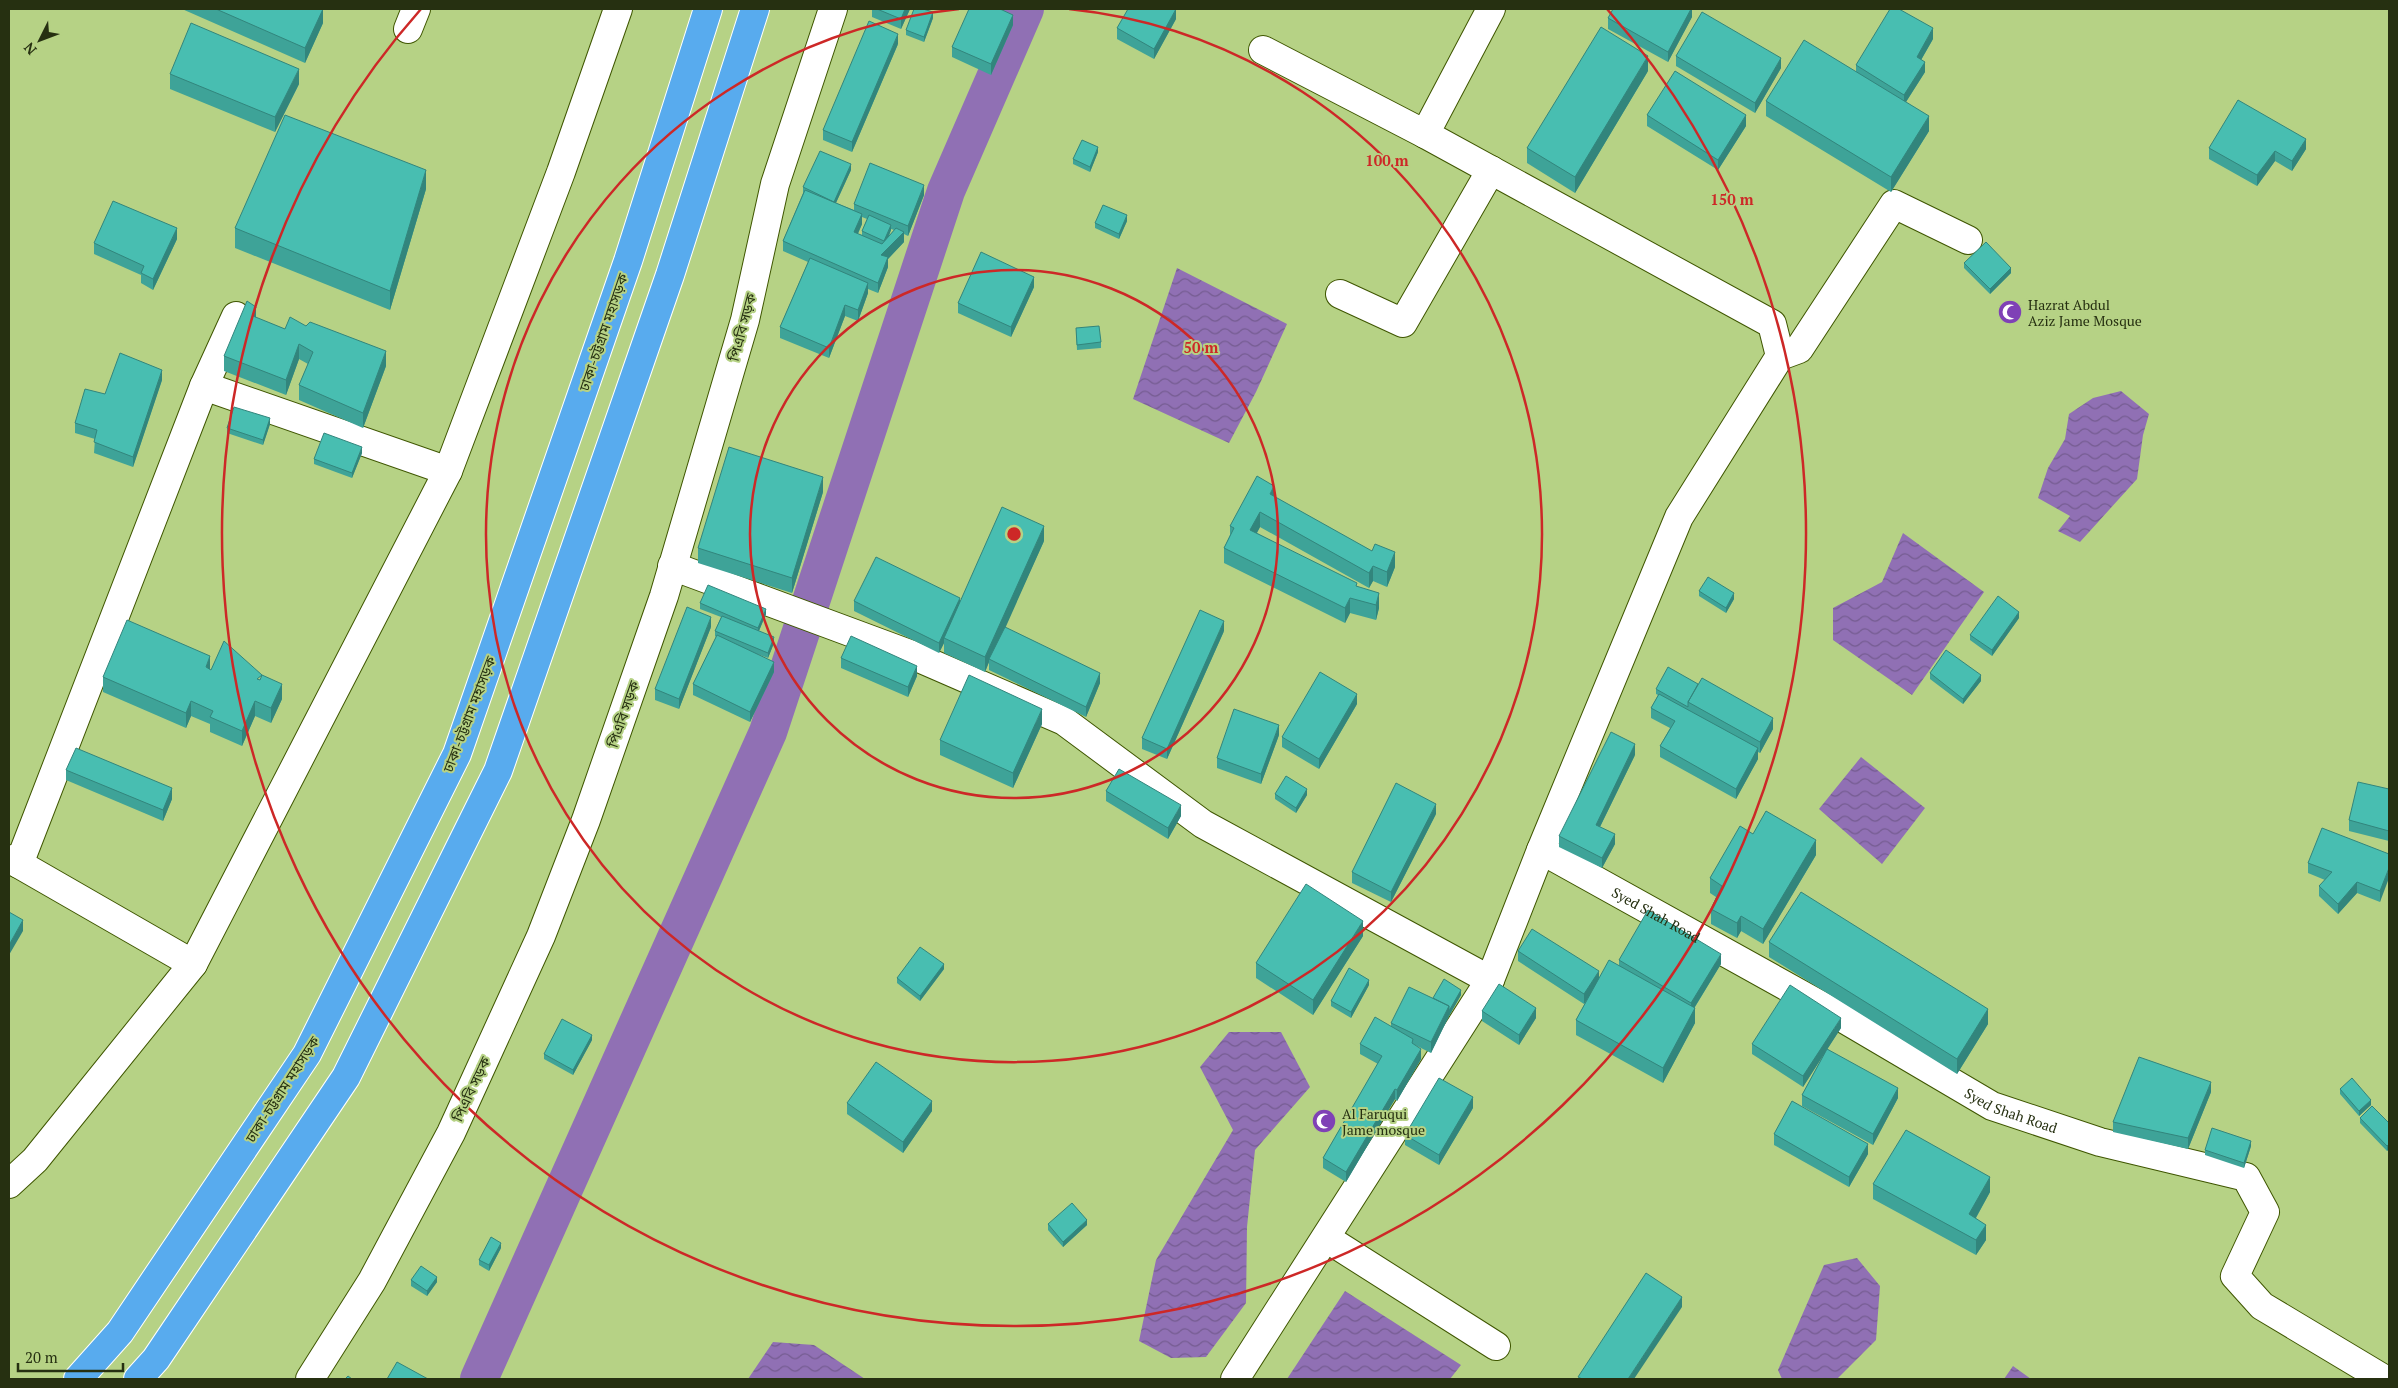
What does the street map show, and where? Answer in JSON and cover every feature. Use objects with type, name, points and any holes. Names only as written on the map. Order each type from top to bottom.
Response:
[{"type":"highway","name":"ঢাকা-চট্টগ্রাম মহাসড়ক","points":[[78,1379],[120,1332],[308,1054],[457,754],[628,261],[708,9]]},
{"type":"highway","points":[[138,1379],[156,1359],[346,1077],[498,772],[670,275],[755,9]]},
{"type":"street","points":[[9,1184],[35,1160],[193,964],[448,471],[561,172],[618,9]]},
{"type":"street","name":"পিএবি সড়ক","points":[[310,1379],[372,1282],[451,1133],[541,936],[586,820],[664,596],[745,320],[775,184],[834,9]]},
{"type":"street","points":[[1425,134],[1491,9]]},
{"type":"street","points":[[1263,50],[1425,134],[1772,324],[1780,356]]},
{"type":"street","points":[[1340,294],[1404,323],[1491,170]]},
{"type":"street","points":[[1235,1379],[1490,980],[1541,850],[1679,517],[1780,356],[1799,349],[1894,204],[1968,240]]},
{"type":"street","points":[[193,964],[14,862],[204,386],[236,316]]},
{"type":"street","points":[[204,386],[448,471]]},
{"type":"street","points":[[672,566],[912,655],[1064,721],[1203,824],[1490,980]]},
{"type":"street","name":"Syed Shah Road","points":[[1541,850],[1829,1010],[1992,1106],[2100,1142],[2246,1177],[2265,1212],[2235,1276],[2262,1306],[2384,1379]]},
{"type":"street","points":[[1326,1238],[1496,1346]]},
{"type":"water","points":[[1177,268],[1287,324],[1256,392],[1229,443],[1133,399]]},
{"type":"water","points":[[2121,391],[2149,414],[2143,435],[2137,479],[2080,542],[2058,531],[2070,516],[2038,498],[2048,468],[2065,439],[2069,414],[2093,398]]},
{"type":"water","points":[[1903,533],[1984,592],[1912,695],[1833,640],[1833,608],[1882,582]]},
{"type":"water","points":[[1861,757],[1925,808],[1882,864],[1819,809]]},
{"type":"water","points":[[1229,1032],[1281,1032],[1310,1087],[1255,1150],[1247,1227],[1246,1303],[1206,1357],[1171,1358],[1139,1341],[1156,1260],[1233,1130],[1200,1067]]},
{"type":"water","points":[[1857,1258],[1880,1286],[1876,1340],[1837,1379],[1782,1379],[1778,1370],[1824,1265]]},
{"type":"water","points":[[1345,1291],[1461,1365],[1450,1379],[1287,1379]]},
{"type":"water","points":[[773,1342],[814,1345],[865,1379],[748,1379]]},
{"type":"water","points":[[2013,1366],[2031,1379],[2004,1379]]},
{"type":"building","points":[[216,9],[323,9],[305,48]]},
{"type":"building","points":[[877,9],[905,9],[901,19]]},
{"type":"building","points":[[914,9],[933,12],[924,37],[906,30]]},
{"type":"building","points":[[969,9],[1000,9],[1013,15],[991,64],[952,47]]},
{"type":"building","points":[[1128,9],[1176,9],[1154,49],[1117,28]]},
{"type":"building","points":[[1613,9],[1691,9],[1668,52],[1608,18]]},
{"type":"building","points":[[1890,9],[1899,9],[1933,28],[1917,57],[1925,62],[1904,95],[1856,65]]},
{"type":"building","points":[[1702,12],[1781,58],[1755,103],[1676,56]]},
{"type":"building","points":[[869,21],[898,34],[852,142],[823,130]]},
{"type":"building","points":[[191,23],[299,69],[275,117],[170,74]]},
{"type":"building","points":[[1601,27],[1648,56],[1575,177],[1527,148]]},
{"type":"building","points":[[1804,40],[1929,116],[1891,177],[1766,101]]},
{"type":"building","points":[[1675,71],[1746,115],[1718,160],[1647,115]]},
{"type":"building","points":[[2238,100],[2306,139],[2292,161],[2275,151],[2257,175],[2209,148]]},
{"type":"building","points":[[285,115],[426,170],[390,291],[235,228]]},
{"type":"building","points":[[1082,140],[1098,147],[1090,167],[1073,159]]},
{"type":"building","points":[[820,151],[851,164],[834,202],[803,187]]},
{"type":"building","points":[[870,163],[924,185],[908,226],[854,204]]},
{"type":"building","points":[[805,190],[862,214],[854,232],[882,244],[896,228],[904,232],[881,255],[888,257],[878,283],[783,241]]},
{"type":"building","points":[[113,201],[177,228],[153,279],[141,273],[144,266],[94,243]]},
{"type":"building","points":[[1103,205],[1127,215],[1119,234],[1095,223]]},
{"type":"building","points":[[869,215],[891,225],[884,241],[862,231]]},
{"type":"building","points":[[1986,242],[2011,268],[1990,289],[1964,263]]},
{"type":"building","points":[[981,252],[1034,277],[1011,327],[958,303]]},
{"type":"building","points":[[810,258],[868,283],[858,310],[845,305],[829,348],[780,327]]},
{"type":"building","points":[[247,301],[256,307],[253,316],[285,329],[290,317],[306,326],[310,322],[386,351],[363,413],[299,385],[313,352],[299,344],[286,380],[224,356]]},
{"type":"building","points":[[1099,326],[1101,342],[1077,345],[1076,328]]},
{"type":"building","points":[[120,353],[162,370],[133,457],[94,442],[97,430],[75,423],[85,389],[105,394]]},
{"type":"building","points":[[234,407],[270,418],[263,440],[227,428]]},
{"type":"building","points":[[324,433],[362,447],[352,473],[314,459]]},
{"type":"building","points":[[729,447],[823,477],[792,578],[698,548]]},
{"type":"building","points":[[1257,476],[1274,486],[1270,494],[1372,551],[1375,544],[1395,552],[1387,572],[1373,566],[1369,573],[1260,512],[1250,530],[1357,583],[1356,586],[1379,593],[1376,605],[1350,598],[1345,608],[1224,548],[1234,528],[1230,526]]},
{"type":"building","points":[[1002,507],[1044,526],[985,657],[944,638]]},
{"type":"building","points":[[876,557],[960,598],[939,643],[854,601]]},
{"type":"building","points":[[1708,577],[1734,593],[1726,608],[1699,591]]},
{"type":"building","points":[[708,585],[766,609],[758,628],[700,603]]},
{"type":"building","points":[[1998,596],[2019,612],[1992,650],[1970,635]]},
{"type":"building","points":[[687,607],[711,617],[679,699],[655,689]]},
{"type":"building","points":[[1200,610],[1224,621],[1167,749],[1142,738]]},
{"type":"building","points":[[722,616],[774,637],[768,653],[715,631]]},
{"type":"building","points":[[127,620],[210,656],[206,667],[211,670],[224,641],[262,675],[282,684],[271,708],[255,701],[242,731],[210,717],[213,711],[191,701],[186,713],[103,677]]},
{"type":"building","points":[[1005,627],[1100,673],[1086,707],[989,659]]},
{"type":"building","points":[[717,635],[774,662],[750,712],[693,684]]},
{"type":"building","points":[[851,636],[917,666],[908,687],[841,658]]},
{"type":"building","points":[[1946,650],[1981,675],[1963,699],[1930,673]]},
{"type":"building","points":[[1668,667],[1698,684],[1688,702],[1688,707],[1656,689]]},
{"type":"building","points":[[1320,672],[1357,694],[1319,759],[1282,737]]},
{"type":"building","points":[[969,675],[1042,709],[1013,773],[940,740]]},
{"type":"building","points":[[1702,678],[1773,718],[1760,742],[1688,702]]},
{"type":"building","points":[[1659,694],[1758,748],[1736,789],[1660,746],[1675,721],[1651,708]]},
{"type":"building","points":[[1234,709],[1279,725],[1261,774],[1217,758]]},
{"type":"building","points":[[1611,732],[1635,744],[1596,825],[1615,834],[1602,858],[1559,836]]},
{"type":"building","points":[[76,748],[172,788],[163,810],[66,770]]},
{"type":"building","points":[[1119,769],[1181,805],[1168,828],[1106,791]]},
{"type":"building","points":[[1286,776],[1307,789],[1296,808],[1275,794]]},
{"type":"building","points":[[2358,782],[2389,789],[2389,831],[2349,820]]},
{"type":"building","points":[[1396,783],[1436,804],[1391,892],[1352,872]]},
{"type":"building","points":[[1766,811],[1816,840],[1763,929],[1741,916],[1737,923],[1711,909],[1722,886],[1710,878],[1740,826],[1753,834]]},
{"type":"building","points":[[2322,828],[2389,854],[2389,868],[2380,891],[2357,882],[2338,904],[2319,886],[2332,872],[2308,863]]},
{"type":"building","points":[[1306,884],[1363,921],[1313,1000],[1256,963]]},
{"type":"building","points":[[1801,892],[1988,1009],[1957,1059],[1769,942]]},
{"type":"building","points":[[1648,910],[1721,954],[1691,1003],[1619,960]]},
{"type":"building","points":[[9,912],[23,920],[9,945]]},
{"type":"building","points":[[1532,929],[1599,971],[1584,994],[1518,951]]},
{"type":"building","points":[[920,947],[944,964],[920,996],[897,978]]},
{"type":"building","points":[[1609,960],[1695,1008],[1663,1068],[1576,1020]]},
{"type":"building","points":[[1349,968],[1369,980],[1351,1012],[1331,1001]]},
{"type":"building","points":[[1444,979],[1461,990],[1449,1011],[1449,1006],[1433,998]]},
{"type":"building","points":[[1499,984],[1536,1008],[1519,1035],[1482,1011]]},
{"type":"building","points":[[1790,985],[1841,1018],[1803,1076],[1752,1044]]},
{"type":"building","points":[[1409,987],[1449,1006],[1431,1042],[1391,1023]]},
{"type":"building","points":[[1375,1017],[1413,1039],[1412,1043],[1421,1049],[1346,1172],[1323,1158],[1382,1056],[1360,1044]]},
{"type":"building","points":[[562,1019],[592,1035],[573,1070],[544,1054]]},
{"type":"building","points":[[1827,1049],[1898,1088],[1873,1134],[1802,1095]]},
{"type":"building","points":[[2139,1057],[2211,1082],[2188,1138],[2113,1122]]},
{"type":"building","points":[[876,1062],[932,1101],[903,1142],[847,1103]]},
{"type":"building","points":[[1439,1078],[1473,1097],[1439,1155],[1405,1135]]},
{"type":"building","points":[[2352,1078],[2371,1100],[2359,1111],[2340,1089]]},
{"type":"building","points":[[1792,1101],[1868,1144],[1849,1177],[1774,1134]]},
{"type":"building","points":[[2372,1106],[2389,1123],[2389,1144],[2387,1146],[2360,1118]]},
{"type":"building","points":[[2212,1128],[2251,1141],[2244,1163],[2205,1150]]},
{"type":"building","points":[[1906,1130],[1990,1177],[1969,1214],[1986,1225],[1976,1240],[1873,1184]]},
{"type":"building","points":[[1072,1203],[1087,1220],[1063,1242],[1048,1224]]},
{"type":"building","points":[[491,1237],[501,1243],[489,1265],[479,1260]]},
{"type":"building","points":[[421,1266],[437,1277],[427,1291],[411,1280]]},
{"type":"building","points":[[1646,1273],[1682,1297],[1628,1379],[1582,1379],[1578,1377]]},
{"type":"building","points":[[397,1362],[428,1379],[387,1379]]},
{"type":"waterway","points":[[479,1379],[768,732],[946,191],[1025,9]]},
{"type":"place","name":"Hazrat Abdul Aziz Jame Mosque","points":[[2010,312]]},
{"type":"place","name":"Al Faruqui Jame mosque","points":[[1324,1121]]}]
